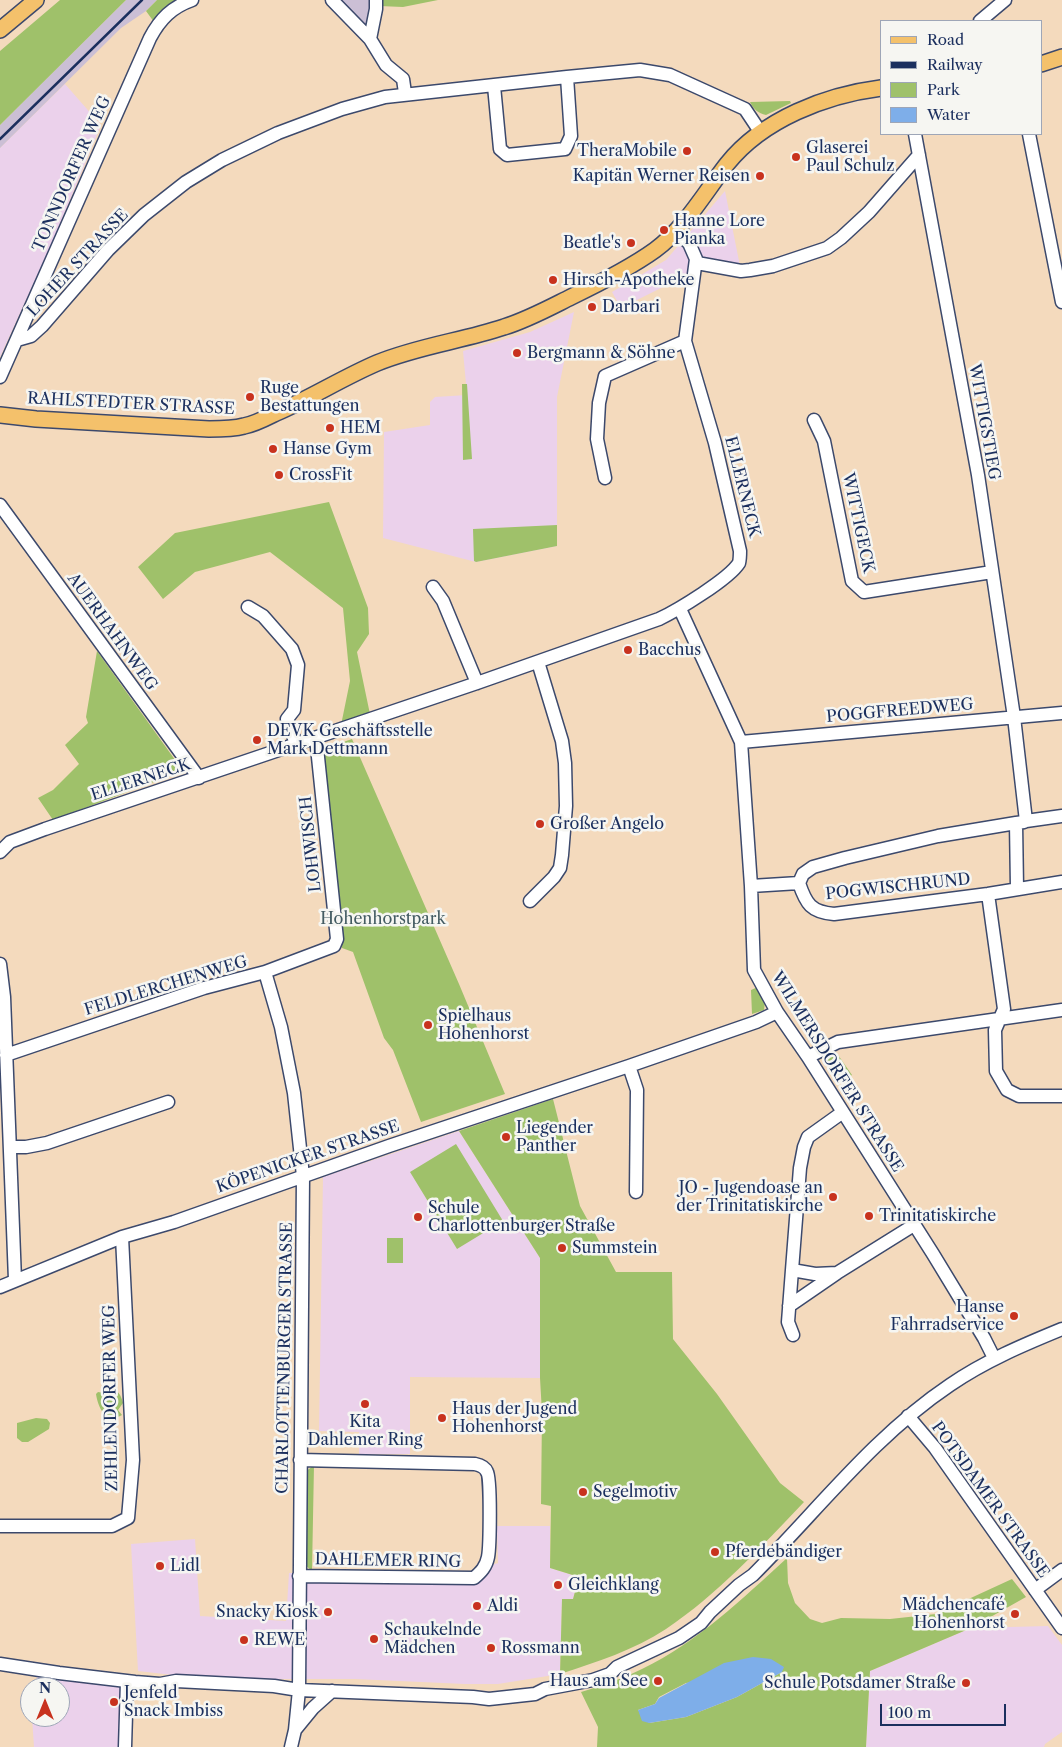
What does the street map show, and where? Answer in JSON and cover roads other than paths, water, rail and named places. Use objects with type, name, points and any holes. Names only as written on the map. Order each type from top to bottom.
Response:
[{"type":"main road","points":[[0,30],[36,0]]},
{"type":"main road","points":[[1042,64],[1062,57]]},
{"type":"main road","name":"RAHLSTEDTER STRASSE","points":[[0,415],[36,419],[209,429],[244,426],[296,405],[378,363],[417,350],[504,327],[534,316],[584,291],[657,249],[675,231],[729,162],[744,146],[761,133],[807,108],[848,94],[880,88]]},
{"type":"street","name":"TONNDORFER WEG","points":[[0,377],[150,38],[168,12],[192,0]]},
{"type":"street","points":[[332,0],[370,39],[386,65],[403,79],[405,93]]},
{"type":"street","points":[[370,39],[376,0]]},
{"type":"street","points":[[981,20],[1005,0]]},
{"type":"street","name":"LOHER STRASSE","points":[[17,340],[32,336],[108,250],[144,215],[186,182],[222,160],[278,133],[342,109],[385,97],[405,93],[494,86],[640,70],[670,75],[745,109],[761,133]]},
{"type":"street","points":[[494,86],[500,149],[507,156],[565,149],[571,136],[567,77]]},
{"type":"street","name":"WITTIGSTIEG","points":[[916,135],[978,475],[1014,717]]},
{"type":"street","points":[[1029,135],[1062,302]]},
{"type":"street","points":[[675,231],[691,246],[696,255],[696,263],[741,271],[773,266],[826,248],[841,238],[869,212],[919,155]]},
{"type":"street","name":"ELLERNECK","points":[[0,852],[10,842],[45,828],[477,684],[659,619],[680,609],[730,572],[740,561],[740,551],[715,443],[685,341],[696,263]]},
{"type":"street","points":[[605,478],[597,439],[599,403],[605,376],[685,341]]},
{"type":"street","name":"WITTIGECK","points":[[814,420],[824,440],[852,581],[864,592],[992,572]]},
{"type":"street","name":"AUERHAHNWEG","points":[[0,505],[198,778]]},
{"type":"street","points":[[434,587],[443,601],[477,684]]},
{"type":"street","points":[[248,607],[262,616],[292,649],[298,665],[294,710],[287,719],[296,744]]},
{"type":"street","name":"WILMERSDORFER STRASSE","points":[[680,609],[741,742],[751,886],[754,970],[777,1012],[914,1225],[984,1338],[994,1358]]},
{"type":"street","points":[[530,901],[554,877],[560,868],[566,806],[565,763],[562,742],[538,662]]},
{"type":"street","name":"POGGFREEDWEG","points":[[741,742],[1062,713]]},
{"type":"street","points":[[1014,717],[1021,822],[1017,888]]},
{"type":"street","name":"LOHWISCH","points":[[316,738],[337,939],[334,946]]},
{"type":"street","name":"POGWISCHRUND","points":[[1062,816],[938,836],[845,858],[813,867],[803,874],[799,883],[803,895],[810,905],[819,912],[834,914],[988,894],[1062,882]]},
{"type":"street","points":[[751,886],[799,883]]},
{"type":"street","points":[[988,894],[1004,1009],[998,1019],[995,1030],[996,1071],[1007,1090],[1019,1096],[1062,1096]]},
{"type":"street","name":"FELDLERCHENWEG","points":[[6,1056],[204,988],[265,972],[334,946]]},
{"type":"street","points":[[0,964],[4,997],[15,1280]]},
{"type":"street","name":"CHARLOTTENBURGER STRASSE","points":[[265,972],[281,1026],[294,1093],[303,1176],[299,1690],[295,1730],[291,1747]]},
{"type":"street","points":[[808,1058],[838,1042],[1062,1010]]},
{"type":"street","name":"KÖPENICKER STRASSE","points":[[0,1286],[122,1237],[174,1222],[303,1176],[629,1066],[756,1022],[777,1012]]},
{"type":"street","points":[[629,1066],[637,1090],[636,1192]]},
{"type":"street","points":[[10,1147],[26,1147],[47,1143],[168,1102]]},
{"type":"street","points":[[793,1335],[788,1322],[800,1168],[803,1153],[808,1138],[843,1112]]},
{"type":"street","points":[[789,1306],[837,1273],[914,1225]]},
{"type":"street","name":"ZEHLENDORFER WEG","points":[[0,1526],[112,1526],[128,1518],[132,1460],[122,1237]]},
{"type":"street","points":[[792,1270],[815,1274],[837,1273]]},
{"type":"street","points":[[0,1664],[59,1673],[160,1684],[175,1689],[231,1692],[274,1693],[299,1690],[473,1697],[488,1693],[534,1688],[545,1689],[568,1684],[583,1676],[617,1667],[664,1644],[675,1633],[710,1612],[739,1585],[754,1575],[870,1452],[908,1416],[950,1384],[994,1358],[1062,1329]]},
{"type":"street","name":"POTSDAMER STRASSE","points":[[908,1416],[935,1448],[1062,1628]]},
{"type":"street","name":"DAHLEMER RING","points":[[299,1576],[474,1578],[483,1571],[488,1556],[490,1510],[489,1475],[484,1468],[475,1464],[300,1460]]},
{"type":"street","points":[[1035,1590],[1062,1570]]},
{"type":"street","points":[[125,1747],[127,1681]]},
{"type":"street","points":[[295,1730],[313,1708],[332,1692]]},
{"type":"water","points":[[753,1657],[771,1659],[784,1667],[782,1672],[737,1697],[686,1717],[649,1723],[642,1721],[638,1710],[655,1704],[659,1698],[724,1663]]},
{"type":"railway","points":[[0,139],[142,0]]},
{"type":"place","name":"TheraMobile","points":[[687,151]]},
{"type":"place","name":"Glaserei Paul Schulz","points":[[796,157]]},
{"type":"place","name":"Kapitän Werner Reisen","points":[[760,176]]},
{"type":"place","name":"Hanne Lore Pianka","points":[[664,230]]},
{"type":"place","name":"Beatle's","points":[[631,243]]},
{"type":"place","name":"Hirsch-Apotheke","points":[[553,280]]},
{"type":"place","name":"Darbari","points":[[592,307]]},
{"type":"place","name":"Bergmann & Söhne","points":[[517,353]]},
{"type":"place","name":"Ruge Bestattungen","points":[[250,397]]},
{"type":"place","name":"HEM","points":[[330,428]]},
{"type":"place","name":"Hanse Gym","points":[[273,449]]},
{"type":"place","name":"CrossFit","points":[[279,475]]},
{"type":"place","name":"Bacchus","points":[[628,650]]},
{"type":"place","name":"DEVK Geschäftsstelle Mark Dettmann","points":[[257,740]]},
{"type":"place","name":"Großer Angelo","points":[[540,824]]},
{"type":"place","name":"Spielhaus Hohenhorst","points":[[428,1025]]},
{"type":"place","name":"Liegender Panther","points":[[506,1137]]},
{"type":"place","name":"JO - Jugendoase an der Trinitatiskirche","points":[[833,1197]]},
{"type":"place","name":"Trinitatiskirche","points":[[869,1216]]},
{"type":"place","name":"Schule Charlottenburger Straße","points":[[418,1217]]},
{"type":"place","name":"Summstein","points":[[562,1248]]},
{"type":"place","name":"Hanse Fahrradservice","points":[[1014,1316]]},
{"type":"place","name":"Kita Dahlemer Ring","points":[[365,1404]]},
{"type":"place","name":"Haus der Jugend Hohenhorst","points":[[442,1418]]},
{"type":"place","name":"Segelmotiv","points":[[583,1492]]},
{"type":"place","name":"Pferdebändiger","points":[[715,1552]]},
{"type":"place","name":"Lidl","points":[[160,1566]]},
{"type":"place","name":"Gleichklang","points":[[558,1585]]},
{"type":"place","name":"Aldi","points":[[477,1606]]},
{"type":"place","name":"Snacky Kiosk","points":[[328,1612]]},
{"type":"place","name":"Mädchencafé Hohenhorst","points":[[1015,1614]]},
{"type":"place","name":"Schaukelnde Mädchen","points":[[374,1639]]},
{"type":"place","name":"REWE","points":[[244,1640]]},
{"type":"place","name":"Rossmann","points":[[491,1648]]},
{"type":"place","name":"Haus am See","points":[[658,1681]]},
{"type":"place","name":"Schule Potsdamer Straße","points":[[966,1683]]},
{"type":"place","name":"Jenfeld Snack Imbiss","points":[[114,1702]]},
{"type":"park label","name":"Hohenhorstpark","points":[[383,919]]}]
